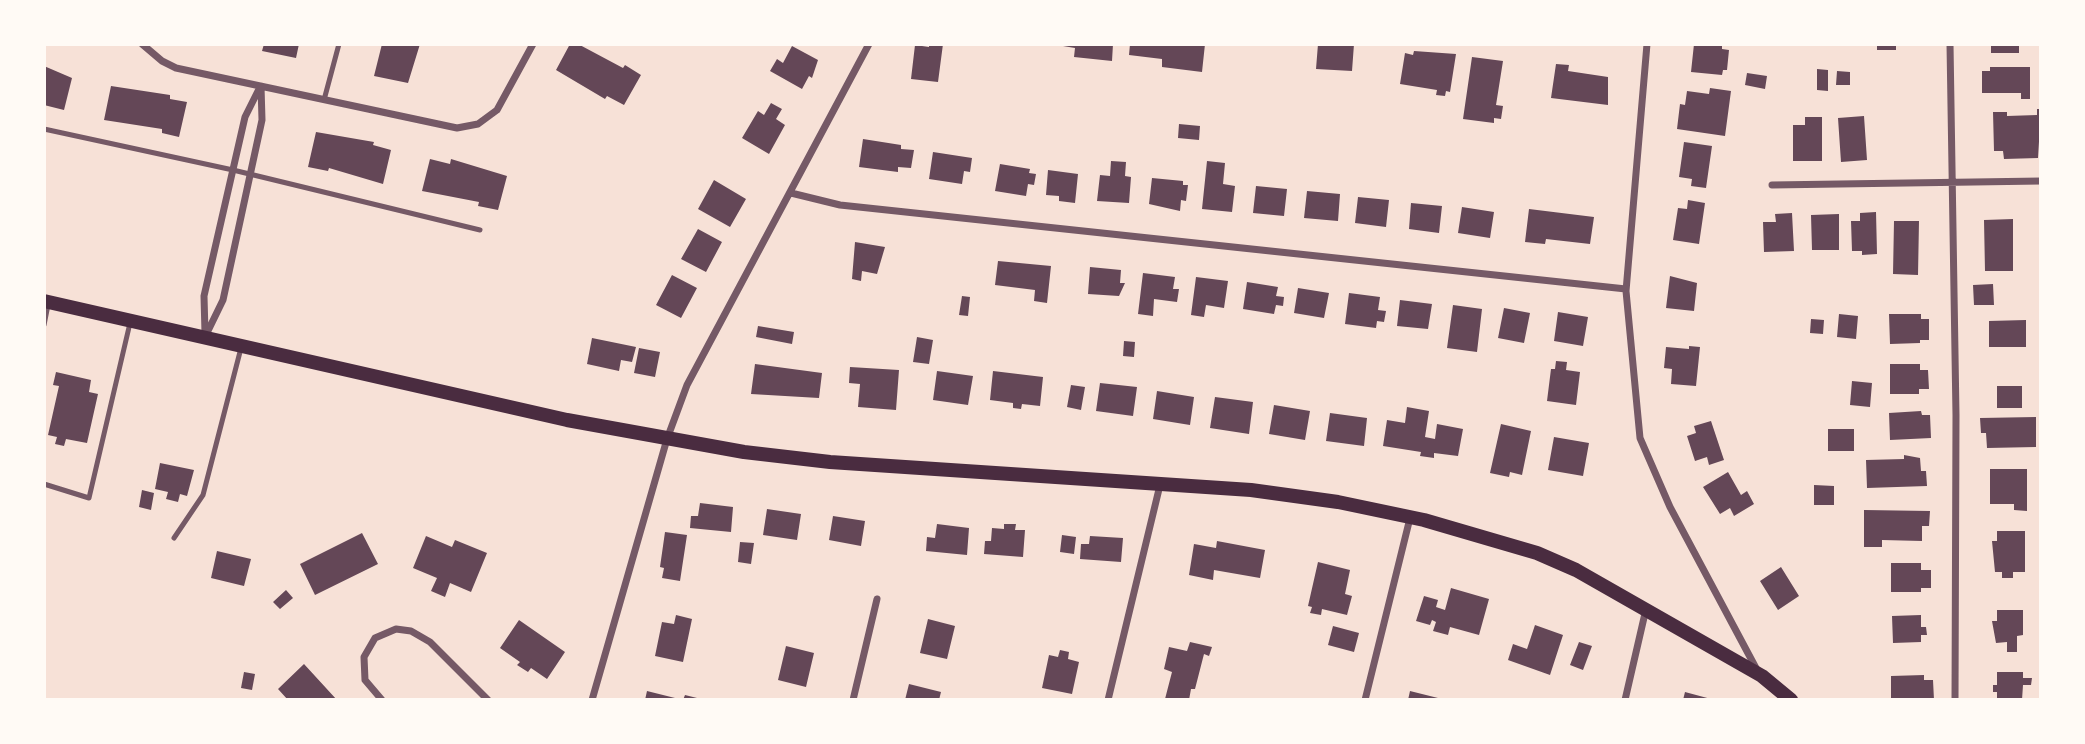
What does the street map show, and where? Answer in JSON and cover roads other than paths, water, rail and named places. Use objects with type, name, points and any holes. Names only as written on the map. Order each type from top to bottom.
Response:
[{"type":"main road","points":[[46,301],[667,439],[830,462],[1251,490],[1338,502],[1410,517],[1536,553],[1646,609],[1759,674],[1791,700]]},
{"type":"street","points":[[142,44],[147,51],[176,68],[457,128],[478,124],[497,110],[533,44]]},
{"type":"street","points":[[592,700],[667,439],[687,385],[869,44]]},
{"type":"street","points":[[1647,44],[1626,289],[1632,379],[1640,438],[1670,507],[1759,674]]},
{"type":"street","points":[[1950,44],[1956,415],[1955,700]]},
{"type":"street","points":[[205,337],[204,296],[245,117],[261,86]]},
{"type":"street","points":[[205,337],[223,300],[262,120],[261,86]]},
{"type":"street","points":[[1772,185],[2041,181]]},
{"type":"street","points":[[791,193],[840,205],[1626,289]]},
{"type":"street","points":[[1108,700],[1160,485]]},
{"type":"street","points":[[1364,700],[1410,517]]},
{"type":"street","points":[[853,700],[877,599]]},
{"type":"street","points":[[1625,700],[1646,609]]},
{"type":"street","points":[[382,700],[365,680],[363,657],[375,638],[396,629],[411,631],[430,642],[488,700]]},
{"type":"lane","points":[[324,100],[339,44]]},
{"type":"lane","points":[[44,129],[251,174],[480,230]]},
{"type":"lane","points":[[44,326],[46,301]]},
{"type":"lane","points":[[44,484],[89,498],[130,320]]},
{"type":"lane","points":[[174,538],[203,495],[242,345]]}]
